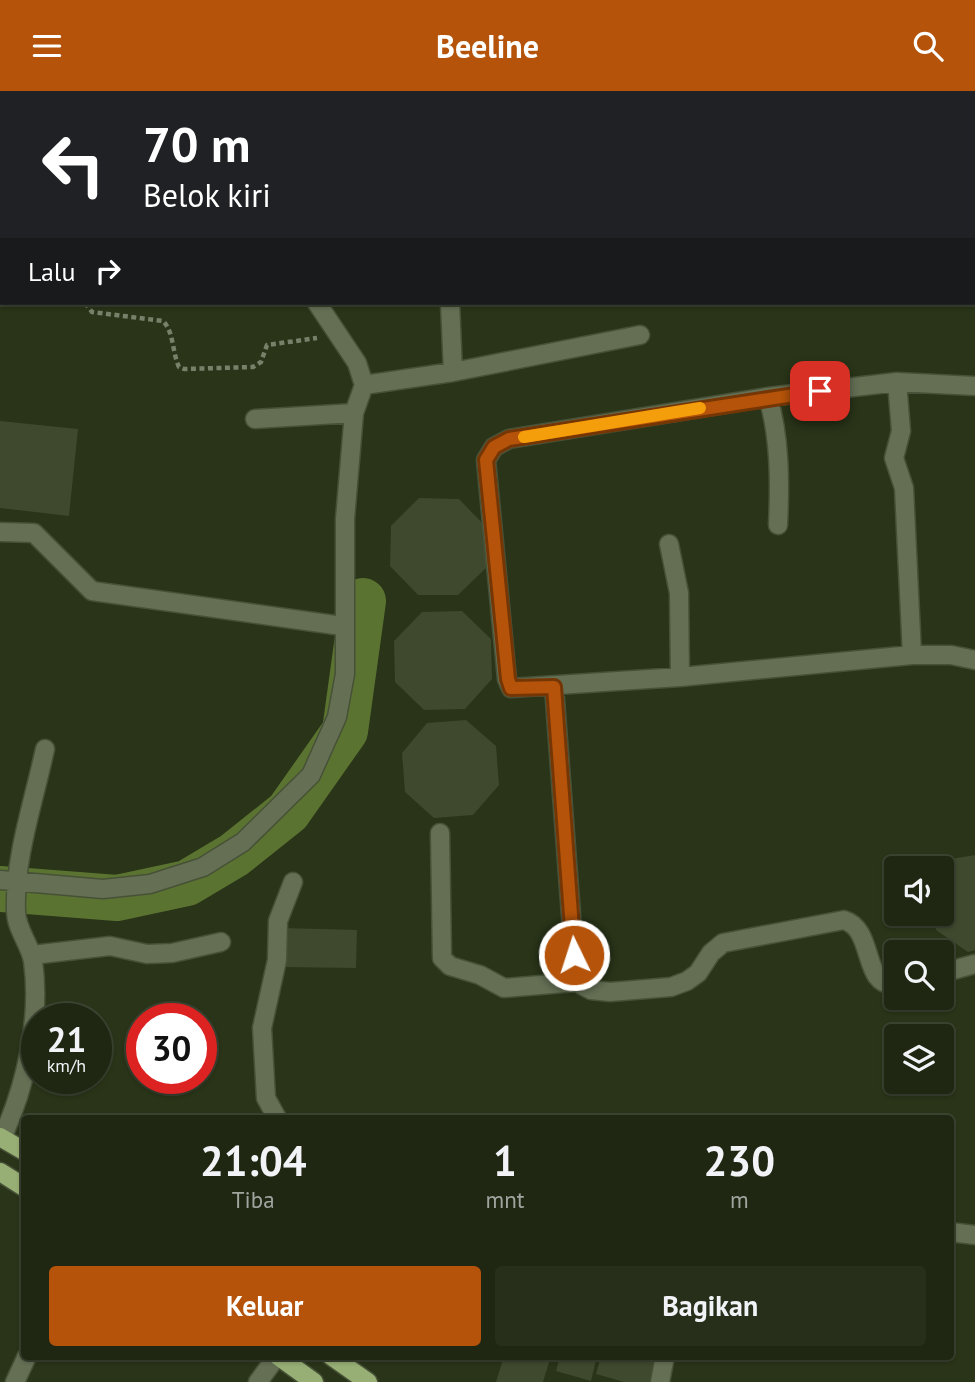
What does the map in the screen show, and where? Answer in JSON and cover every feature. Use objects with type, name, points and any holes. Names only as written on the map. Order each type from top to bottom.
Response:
[{"type":"main road","points":[[1,1137],[21,1149]]},
{"type":"main road","points":[[0,1172],[21,1185]]},
{"type":"main road","points":[[283,1360],[314,1382]]},
{"type":"main road","points":[[337,1360],[369,1382]]},
{"type":"street","points":[[11,883],[103,889],[150,884],[203,867],[243,842],[311,775],[337,717],[345,674],[342,626],[345,519],[354,413],[364,384],[357,363],[318,305]]},
{"type":"street","points":[[450,305],[453,372]]},
{"type":"street","points":[[364,384],[453,372],[640,335]]},
{"type":"street","points":[[975,386],[897,382],[768,397],[509,439],[494,447],[486,460],[511,688],[680,677],[912,655],[951,655],[975,660]]},
{"type":"street","points":[[897,382],[901,431],[894,458],[904,488],[912,655]]},
{"type":"street","points":[[768,397],[779,468],[778,525]]},
{"type":"street","points":[[255,419],[354,413]]},
{"type":"street","points":[[0,532],[34,533],[92,591],[342,626]]},
{"type":"street","points":[[669,544],[679,593],[680,677]]},
{"type":"street","points":[[554,687],[576,982]]},
{"type":"street","points":[[1,1137],[21,1087],[37,990],[32,955],[15,915],[11,883],[45,748]]},
{"type":"street","points":[[440,833],[442,958],[450,966],[480,975],[504,988],[576,982],[592,990],[610,992],[671,987],[698,973],[711,953],[723,943],[844,920],[854,923],[861,930],[872,969],[884,982]]},
{"type":"street","points":[[275,1115],[266,1098],[262,1028],[277,960],[278,921],[293,882]]},
{"type":"street","points":[[32,955],[110,946],[147,954],[172,953],[221,942]]},
{"type":"street","points":[[954,970],[975,964]]},
{"type":"street","points":[[954,1232],[975,1235]]},
{"type":"street","points":[[15,1382],[25,1360]]},
{"type":"street","points":[[258,1382],[274,1360]]},
{"type":"street","points":[[660,1382],[664,1360]]},
{"type":"path","points":[[86,305],[92,313],[163,321],[170,330],[179,367],[184,369],[253,367],[261,362],[267,345],[339,334]]},
{"type":"building","points":[[0,421],[78,429],[69,516],[0,508]]},
{"type":"building","points":[[419,498],[459,499],[487,528],[486,568],[458,595],[418,595],[390,566],[391,526]]},
{"type":"building","points":[[462,611],[491,639],[492,679],[465,709],[424,710],[395,682],[394,641],[422,612]]},
{"type":"building","points":[[466,720],[496,746],[499,785],[473,815],[434,818],[405,792],[402,753],[427,723]]},
{"type":"building","points":[[975,855],[975,950],[968,952],[936,930],[935,926],[954,926],[954,858]]},
{"type":"building","points":[[283,928],[357,930],[356,968],[282,967]]},
{"type":"building","points":[[503,1360],[550,1360],[543,1382],[496,1382]]},
{"type":"building","points":[[559,1360],[596,1360],[591,1381],[556,1371]]},
{"type":"building","points":[[600,1360],[656,1360],[650,1382],[624,1382],[596,1374]]},
{"type":"waterway","points":[[0,889],[117,898],[187,883],[234,855],[288,812],[345,731],[363,601]]},
{"type":"slow traffic","points":[[524,437],[700,408]]},
{"type":"route","points":[[574,955],[554,687],[511,688],[508,679],[486,460],[494,447],[509,439],[820,391]]}]
